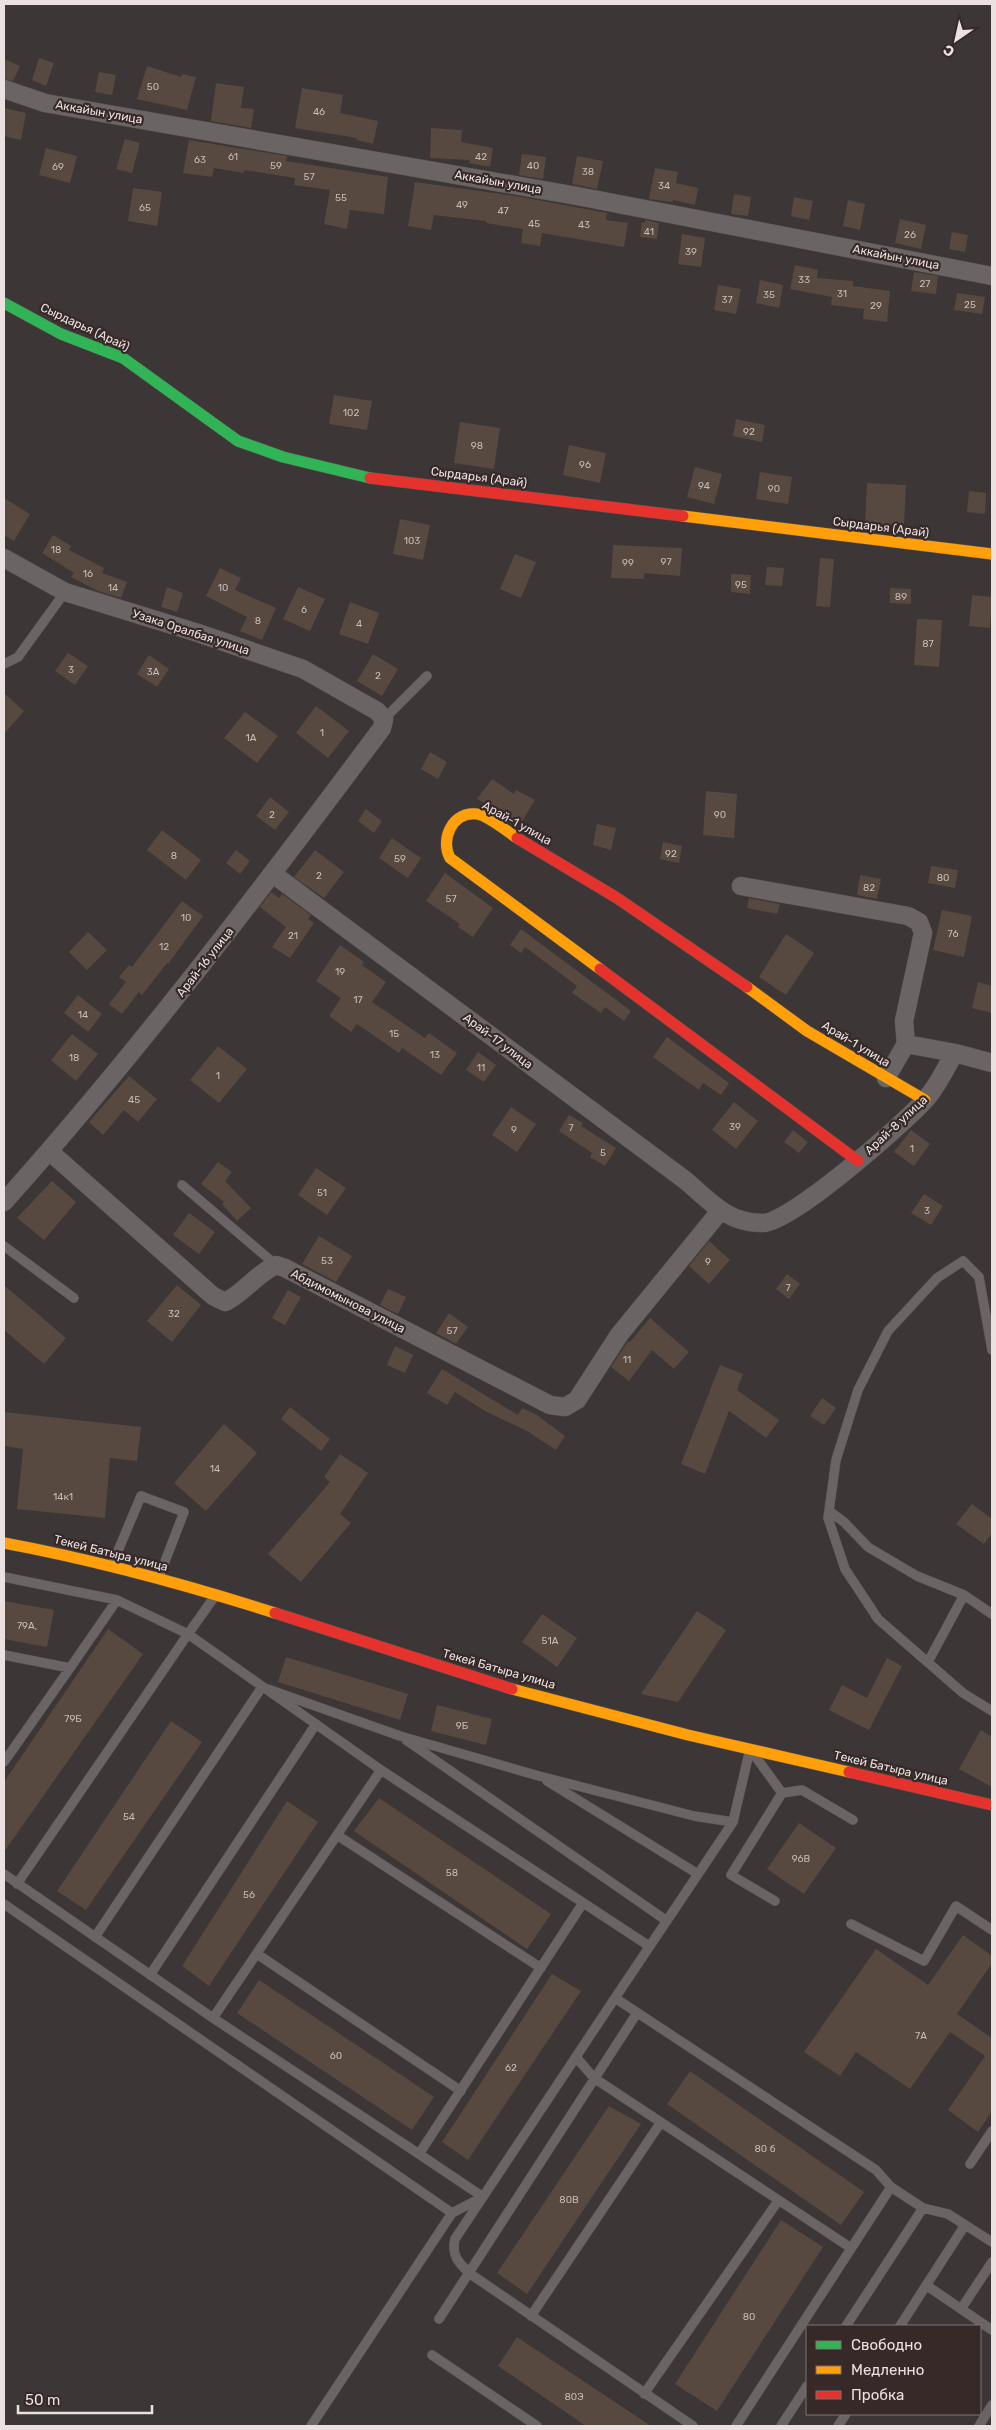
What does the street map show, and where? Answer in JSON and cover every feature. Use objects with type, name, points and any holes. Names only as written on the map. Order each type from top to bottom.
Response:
[{"type":"street","name":"Аккайын улица","points":[[4,89],[45,103],[577,196],[992,276]]},
{"type":"street","name":"Сырдарья (Арай)","points":[[4,303],[61,334],[122,358],[238,441],[283,457],[363,477],[992,554]]},
{"type":"street","name":"Узака Оралбая улица","points":[[4,558],[65,592],[198,633],[303,669],[380,715]]},
{"type":"street","name":"Арай-16 улица","points":[[4,1202],[132,1054],[273,874],[382,728],[380,715]]},
{"type":"street","name":"Арай-1 улица","points":[[858,1161],[450,858],[445,852],[445,843],[453,824],[469,813],[478,814],[617,898],[706,956],[807,1031],[925,1100]]},
{"type":"street","name":"Арай-17 улица","points":[[273,874],[685,1180],[721,1210]]},
{"type":"street","points":[[741,886],[908,916],[919,922],[923,933],[904,1021],[906,1044],[886,1078]]},
{"type":"street","points":[[906,1044],[955,1053],[992,1063]]},
{"type":"street","name":"Арай-8 улица","points":[[721,1210],[739,1221],[765,1224],[788,1215],[858,1161],[925,1100],[955,1053]]},
{"type":"street","name":"Абдимомынова улица","points":[[49,1151],[213,1296],[225,1302],[235,1297],[266,1270],[276,1265],[286,1268],[550,1405],[565,1407],[577,1400],[619,1335],[721,1210]]},
{"type":"street","name":"Текей Батыра улица","points":[[4,1543],[59,1553],[216,1594],[501,1686],[750,1749],[992,1805]]},
{"type":"lane","points":[[4,664],[18,657],[65,592]]},
{"type":"lane","points":[[380,715],[427,676]]},
{"type":"lane","points":[[182,1185],[276,1265]]},
{"type":"lane","points":[[4,1246],[74,1298]]},
{"type":"lane","points":[[992,1350],[979,1277],[962,1261],[936,1278],[888,1331],[858,1390],[836,1460],[828,1518],[845,1569],[878,1619],[963,1693],[992,1711]]},
{"type":"lane","points":[[111,1567],[141,1496],[184,1512],[158,1579]]},
{"type":"lane","points":[[829,1511],[844,1522],[868,1547],[917,1576],[964,1595],[992,1614]]},
{"type":"lane","points":[[4,1577],[117,1600],[188,1634],[381,1770],[649,1946]]},
{"type":"lane","points":[[17,1884],[216,1594]]},
{"type":"lane","points":[[928,1662],[964,1595]]},
{"type":"lane","points":[[4,1762],[117,1600]]},
{"type":"lane","points":[[4,1655],[70,1668]]},
{"type":"lane","points":[[262,1687],[400,1736],[539,1776],[694,1816],[733,1822]]},
{"type":"lane","points":[[95,1937],[262,1687]]},
{"type":"lane","points":[[150,1975],[316,1724]]},
{"type":"lane","points":[[400,1736],[667,1921]]},
{"type":"lane","points":[[750,1749],[782,1793]]},
{"type":"lane","points":[[693,2426],[469,2273],[456,2260],[452,2250],[455,2239],[733,1822],[750,1749]]},
{"type":"lane","points":[[213,2018],[381,1770]]},
{"type":"lane","points":[[539,1776],[698,1874]]},
{"type":"lane","points":[[774,1901],[731,1875],[782,1793],[802,1790],[853,1820]]},
{"type":"lane","points":[[337,1835],[541,1968]]},
{"type":"lane","points":[[4,1874],[213,2018],[483,2197]]},
{"type":"lane","points":[[420,2154],[584,1903]]},
{"type":"lane","points":[[4,1904],[452,2213]]},
{"type":"lane","points":[[851,1924],[924,1961],[956,1906],[992,1930]]},
{"type":"lane","points":[[256,1954],[461,2091]]},
{"type":"lane","points":[[615,1998],[876,2170],[891,2187],[923,2208],[948,2214],[992,2242]]},
{"type":"lane","points":[[439,2319],[637,2013]]},
{"type":"lane","points":[[576,2058],[594,2078],[851,2248]]},
{"type":"lane","points":[[530,2316],[661,2122]]},
{"type":"lane","points":[[970,2164],[992,2131]]},
{"type":"lane","points":[[736,2426],[891,2187]]},
{"type":"lane","points":[[311,2426],[452,2213],[483,2197]]},
{"type":"lane","points":[[644,2394],[778,2201]]},
{"type":"lane","points":[[847,2325],[923,2208]]},
{"type":"lane","points":[[901,2325],[965,2225]]},
{"type":"lane","points":[[961,2309],[992,2262]]},
{"type":"lane","points":[[926,2285],[992,2330]]},
{"type":"lane","points":[[432,2355],[537,2426]]},
{"type":"lane","points":[[781,2426],[806,2388]]},
{"type":"lane","points":[[978,2426],[992,2406]]},
{"type":"lane","points":[[838,2426],[845,2415]]},
{"type":"building","points":[[39,58],[54,63],[46,86],[32,80]]},
{"type":"building","points":[[4,59],[20,66],[13,81],[4,79]]},
{"type":"building","points":[[147,66],[181,77],[182,74],[196,77],[187,110],[137,99]]},
{"type":"building","points":[[99,72],[116,75],[112,95],[95,92]]},
{"type":"building","points":[[216,83],[244,87],[241,108],[254,109],[251,128],[211,121]]},
{"type":"building","points":[[302,88],[343,95],[340,113],[378,121],[373,144],[357,140],[357,138],[295,128]]},
{"type":"building","points":[[4,108],[26,113],[21,140],[4,136]]},
{"type":"building","points":[[431,128],[462,130],[461,142],[493,148],[490,167],[469,163],[470,160],[430,158]]},
{"type":"building","points":[[125,139],[140,143],[132,173],[116,169]]},
{"type":"building","points":[[189,140],[287,156],[286,161],[388,177],[384,214],[350,210],[347,229],[324,224],[330,190],[294,185],[295,178],[244,170],[244,173],[214,168],[212,177],[183,173]]},
{"type":"building","points":[[46,148],[77,156],[70,183],[39,175]]},
{"type":"building","points":[[522,154],[546,157],[543,179],[519,175]]},
{"type":"building","points":[[577,156],[603,161],[597,189],[572,184]]},
{"type":"building","points":[[655,168],[678,172],[676,183],[698,188],[695,205],[673,200],[673,202],[649,199]]},
{"type":"building","points":[[415,182],[516,196],[607,213],[606,220],[628,223],[624,247],[542,233],[540,246],[521,243],[523,229],[486,223],[486,221],[434,215],[431,230],[408,226]]},
{"type":"building","points":[[133,188],[162,192],[157,226],[128,221]]},
{"type":"building","points":[[734,194],[751,197],[748,216],[731,214]]},
{"type":"building","points":[[794,197],[813,201],[809,220],[791,216]]},
{"type":"building","points":[[848,200],[865,204],[860,230],[843,226]]},
{"type":"building","points":[[900,219],[926,225],[921,249],[895,243]]},
{"type":"building","points":[[645,220],[659,223],[657,239],[640,237],[642,222],[645,223]]},
{"type":"building","points":[[952,232],[968,235],[965,252],[949,249]]},
{"type":"building","points":[[682,234],[705,238],[701,267],[678,264]]},
{"type":"building","points":[[795,265],[818,270],[817,278],[853,281],[853,286],[890,291],[887,322],[863,319],[864,309],[831,305],[832,297],[790,289]]},
{"type":"building","points":[[914,272],[938,276],[936,294],[911,291]]},
{"type":"building","points":[[760,280],[783,285],[779,308],[756,303]]},
{"type":"building","points":[[718,285],[741,289],[736,314],[714,310]]},
{"type":"building","points":[[957,293],[985,297],[982,314],[954,310]]},
{"type":"building","points":[[334,395],[372,401],[367,430],[329,424]]},
{"type":"building","points":[[736,419],[765,425],[762,442],[733,436]]},
{"type":"building","points":[[460,422],[500,428],[494,469],[454,463]]},
{"type":"building","points":[[569,445],[606,453],[600,483],[563,475]]},
{"type":"building","points":[[695,467],[722,474],[714,504],[687,497]]},
{"type":"building","points":[[760,472],[792,477],[788,504],[756,499]]},
{"type":"building","points":[[867,483],[906,485],[904,525],[865,524]]},
{"type":"building","points":[[969,491],[986,493],[985,514],[967,512]]},
{"type":"building","points":[[4,498],[30,514],[14,541],[4,535]]},
{"type":"building","points":[[400,519],[430,525],[423,560],[393,554]]},
{"type":"building","points":[[53,535],[71,546],[69,550],[104,568],[102,573],[127,582],[121,598],[98,591],[71,577],[74,573],[42,553]]},
{"type":"building","points":[[613,545],[682,548],[680,576],[644,573],[644,579],[611,578]]},
{"type":"building","points":[[515,554],[536,562],[521,598],[500,589]]},
{"type":"building","points":[[820,558],[834,559],[830,607],[816,606]]},
{"type":"building","points":[[767,567],[784,568],[782,586],[765,585]]},
{"type":"building","points":[[220,568],[241,578],[235,590],[276,608],[262,640],[240,631],[247,617],[206,596]]},
{"type":"building","points":[[731,574],[751,575],[750,594],[731,592]]},
{"type":"building","points":[[167,587],[183,593],[177,612],[161,607]]},
{"type":"building","points":[[298,587],[325,599],[310,631],[283,619]]},
{"type":"building","points":[[890,588],[911,589],[911,604],[890,603]]},
{"type":"building","points":[[972,595],[992,597],[990,628],[969,626]]},
{"type":"building","points":[[350,602],[379,613],[368,644],[339,634]]},
{"type":"building","points":[[917,619],[942,620],[939,667],[914,665]]},
{"type":"building","points":[[68,653],[88,666],[75,685],[55,671]]},
{"type":"building","points":[[373,654],[398,669],[382,696],[357,681]]},
{"type":"building","points":[[149,655],[169,669],[157,687],[137,674]]},
{"type":"building","points":[[4,693],[24,711],[4,734]]},
{"type":"building","points":[[316,706],[349,731],[328,758],[296,733]]},
{"type":"building","points":[[245,712],[278,736],[257,763],[224,738]]},
{"type":"building","points":[[430,752],[447,762],[438,779],[421,769]]},
{"type":"building","points":[[492,779],[514,794],[516,790],[535,800],[521,823],[477,799]]},
{"type":"building","points":[[706,791],[737,794],[734,838],[703,835]]},
{"type":"building","points":[[270,797],[289,812],[275,830],[256,816]]},
{"type":"building","points":[[366,809],[382,821],[374,833],[358,821]]},
{"type":"building","points":[[597,824],[616,828],[611,850],[593,845]]},
{"type":"building","points":[[162,830],[201,860],[186,880],[147,850]]},
{"type":"building","points":[[392,838],[421,858],[408,878],[379,858]]},
{"type":"building","points":[[663,842],[682,846],[679,863],[660,859]]},
{"type":"building","points":[[236,850],[250,861],[240,874],[226,863]]},
{"type":"building","points":[[315,850],[344,872],[324,898],[294,877]]},
{"type":"building","points":[[931,866],[958,870],[955,888],[928,883]]},
{"type":"building","points":[[445,873],[493,908],[473,937],[458,927],[460,924],[426,901]]},
{"type":"building","points":[[860,875],[881,879],[877,899],[857,895]]},
{"type":"building","points":[[271,892],[279,898],[282,894],[311,915],[308,919],[314,923],[290,958],[272,947],[286,927],[260,907]]},
{"type":"building","points":[[749,898],[780,904],[777,914],[747,908]]},
{"type":"building","points":[[182,901],[203,916],[168,964],[142,995],[139,992],[122,1014],[109,1004],[126,982],[119,977],[129,965],[132,967]]},
{"type":"building","points":[[942,910],[972,916],[964,957],[933,950]]},
{"type":"building","points":[[521,929],[631,1011],[624,1021],[605,1007],[601,1013],[572,993],[577,986],[525,947],[521,953],[510,945]]},
{"type":"building","points":[[88,932],[107,950],[87,970],[69,952]]},
{"type":"building","points":[[786,934],[814,953],[786,995],[759,977]]},
{"type":"building","points":[[340,945],[364,962],[362,965],[386,982],[372,1002],[425,1038],[429,1033],[457,1053],[441,1075],[402,1048],[399,1053],[357,1024],[351,1032],[329,1016],[341,998],[316,981]]},
{"type":"building","points":[[978,982],[992,986],[992,1013],[972,1008]]},
{"type":"building","points":[[78,995],[102,1014],[88,1032],[64,1013]]},
{"type":"building","points":[[72,1034],[98,1054],[76,1081],[51,1060]]},
{"type":"building","points":[[667,1037],[729,1083],[721,1095],[703,1083],[699,1090],[653,1057]]},
{"type":"building","points":[[218,1046],[247,1069],[219,1103],[190,1080]]},
{"type":"building","points":[[478,1052],[496,1065],[484,1082],[466,1070]]},
{"type":"building","points":[[129,1076],[157,1099],[138,1122],[124,1110],[103,1135],[89,1122]]},
{"type":"building","points":[[734,1102],[758,1121],[736,1149],[712,1130]]},
{"type":"building","points":[[511,1107],[536,1124],[517,1152],[492,1135]]},
{"type":"building","points":[[569,1115],[583,1123],[581,1126],[616,1148],[605,1166],[590,1157],[592,1153],[559,1131]]},
{"type":"building","points":[[793,1130],[808,1142],[799,1153],[784,1142]]},
{"type":"building","points":[[911,1130],[930,1144],[914,1166],[894,1152]]},
{"type":"building","points":[[218,1162],[232,1172],[225,1181],[251,1208],[237,1221],[222,1204],[224,1202],[201,1184]]},
{"type":"building","points":[[316,1168],[346,1188],[327,1215],[298,1195]]},
{"type":"building","points":[[52,1181],[76,1202],[44,1240],[17,1218]]},
{"type":"building","points":[[924,1194],[943,1206],[931,1225],[911,1213]]},
{"type":"building","points":[[189,1213],[215,1232],[199,1254],[173,1235]]},
{"type":"building","points":[[319,1236],[352,1256],[336,1282],[302,1264]]},
{"type":"building","points":[[709,1241],[730,1260],[709,1284],[689,1266]]},
{"type":"building","points":[[787,1274],[800,1284],[789,1299],[776,1289]]},
{"type":"building","points":[[4,1285],[66,1338],[44,1364],[4,1330]]},
{"type":"building","points":[[177,1285],[201,1305],[172,1342],[147,1321]]},
{"type":"building","points":[[388,1289],[406,1297],[398,1314],[380,1305]]},
{"type":"building","points":[[288,1290],[301,1297],[285,1325],[272,1318]]},
{"type":"building","points":[[449,1313],[468,1327],[456,1344],[436,1333]]},
{"type":"building","points":[[650,1318],[689,1352],[674,1369],[652,1350],[629,1381],[611,1367],[628,1341],[630,1342]]},
{"type":"building","points":[[395,1346],[413,1355],[405,1373],[387,1365]]},
{"type":"building","points":[[720,1365],[743,1374],[737,1390],[779,1420],[766,1438],[729,1411],[705,1474],[681,1464]]},
{"type":"building","points":[[442,1369],[518,1415],[522,1408],[537,1415],[565,1436],[556,1450],[527,1431],[485,1411],[455,1392],[447,1405],[427,1393]]},
{"type":"building","points":[[822,1398],[836,1408],[824,1425],[810,1416]]},
{"type":"building","points":[[290,1407],[330,1439],[321,1451],[281,1419]]},
{"type":"building","points":[[4,1412],[141,1427],[137,1461],[110,1458],[105,1518],[17,1509],[23,1449],[4,1446]]},
{"type":"building","points":[[224,1424],[257,1453],[206,1511],[174,1483]]},
{"type":"building","points":[[340,1454],[368,1473],[340,1514],[351,1523],[301,1582],[268,1554],[330,1482],[324,1477]]},
{"type":"building","points":[[972,1504],[992,1519],[992,1533],[984,1544],[956,1524]]},
{"type":"building","points":[[4,1601],[54,1610],[47,1647],[4,1639]]},
{"type":"building","points":[[697,1611],[726,1630],[678,1702],[641,1694]]},
{"type":"building","points":[[542,1614],[577,1638],[557,1667],[522,1642]]},
{"type":"building","points":[[108,1629],[143,1654],[4,1852],[4,1782]]},
{"type":"building","points":[[286,1657],[408,1694],[400,1720],[278,1682]]},
{"type":"building","points":[[887,1658],[902,1666],[869,1730],[829,1710],[842,1685],[867,1698]]},
{"type":"building","points":[[437,1705],[492,1719],[486,1745],[431,1731]]},
{"type":"building","points":[[171,1721],[202,1742],[86,1910],[57,1891]]},
{"type":"building","points":[[981,1730],[992,1737],[992,1787],[959,1769]]},
{"type":"building","points":[[379,1798],[551,1914],[527,1949],[354,1831]]},
{"type":"building","points":[[287,1801],[318,1822],[209,1986],[182,1966]]},
{"type":"building","points":[[799,1823],[836,1848],[804,1894],[767,1869]]},
{"type":"building","points":[[963,1935],[992,1956],[992,1963],[957,2014],[992,2038],[992,2111],[978,2132],[948,2110],[985,2056],[950,2032],[910,2089],[856,2052],[840,2076],[804,2052],[876,1949],[928,1985]]},
{"type":"building","points":[[552,1974],[581,1991],[468,2160],[442,2142]]},
{"type":"building","points":[[259,1980],[434,2097],[412,2130],[237,2013]]},
{"type":"building","points":[[690,2071],[864,2192],[841,2225],[667,2104]]},
{"type":"building","points":[[609,2106],[641,2124],[527,2294],[497,2273]]},
{"type":"building","points":[[781,2220],[823,2247],[717,2411],[675,2384]]},
{"type":"building","points":[[517,2337],[651,2426],[586,2426],[498,2366]]},
{"type":"traffic: fast","points":[[4,303],[61,334],[123,358],[238,441],[283,457],[370,478]]},
{"type":"traffic: slow","points":[[683,516],[992,554]]},
{"type":"traffic: slow","points":[[517,838],[486,817],[468,814],[461,817],[450,828],[446,843],[447,851],[450,858],[600,969]]},
{"type":"traffic: slow","points":[[747,987],[807,1031],[925,1100]]},
{"type":"traffic: slow","points":[[4,1543],[73,1557],[141,1574],[275,1613]]},
{"type":"traffic: slow","points":[[512,1689],[688,1735],[849,1772]]},
{"type":"traffic: jam","points":[[370,478],[683,516]]},
{"type":"traffic: jam","points":[[517,838],[617,898],[747,987]]},
{"type":"traffic: jam","points":[[600,969],[858,1161]]},
{"type":"traffic: jam","points":[[275,1613],[512,1689]]},
{"type":"traffic: jam","points":[[849,1772],[992,1805]]}]
